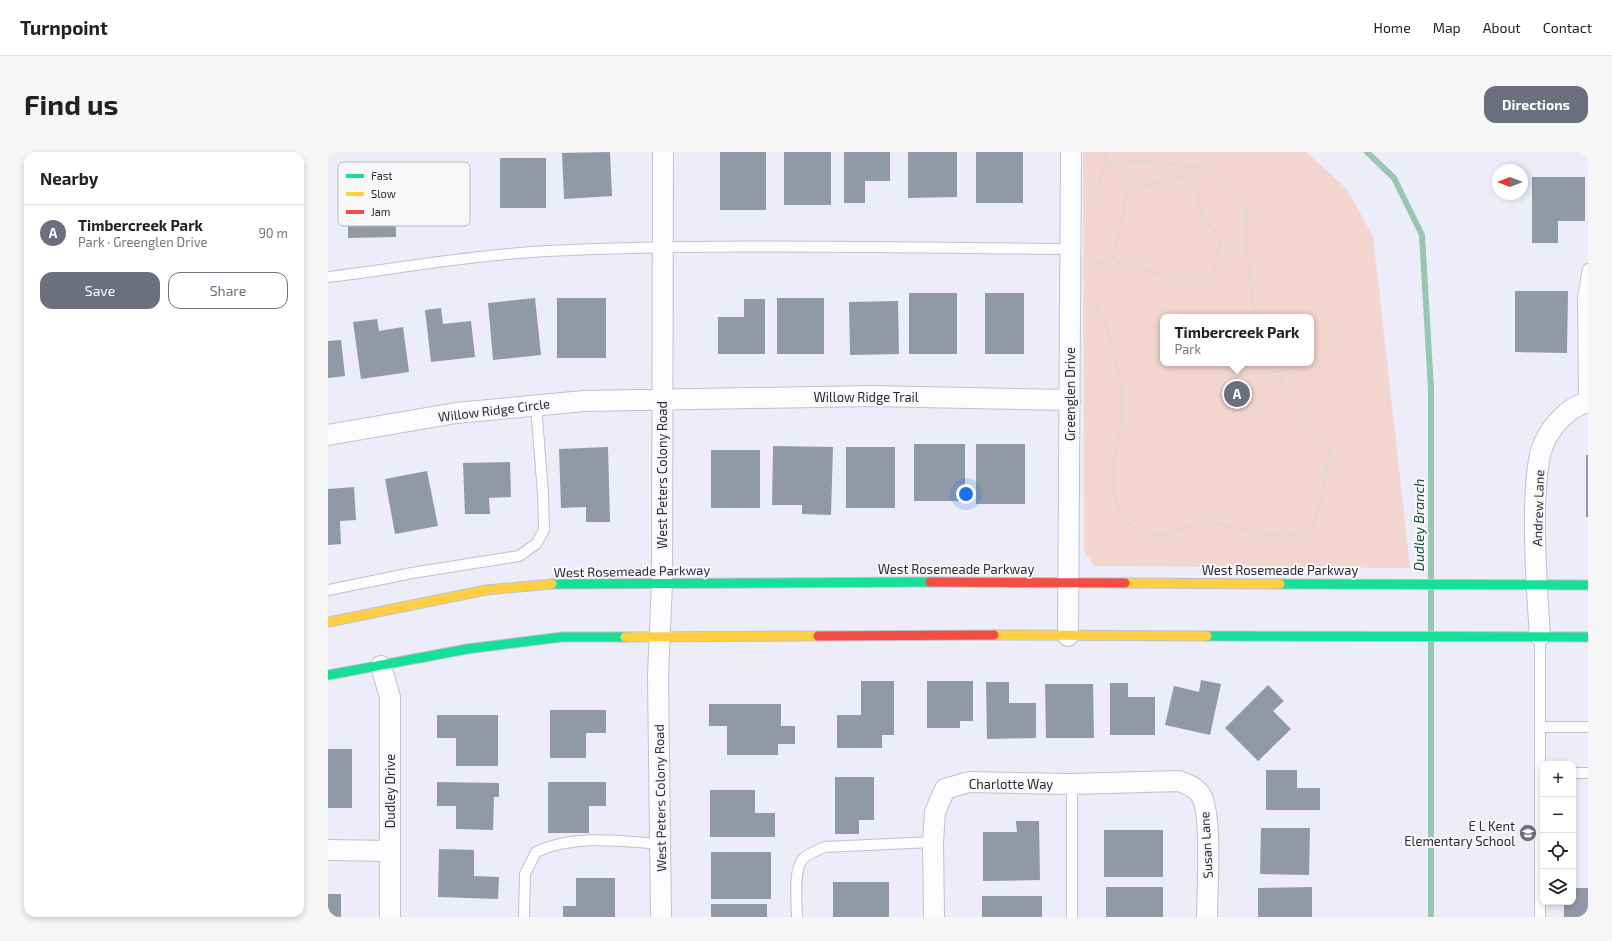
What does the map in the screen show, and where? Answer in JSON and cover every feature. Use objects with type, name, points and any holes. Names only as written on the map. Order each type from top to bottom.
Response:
[{"type":"main road","name":"West Rosemeade Parkway","points":[[328,622],[486,590],[551,584],[1359,583],[1588,585]]},
{"type":"main road","points":[[328,675],[467,649],[562,637],[660,635],[1361,635],[1588,637]]},
{"type":"street","name":"West Peters Colony Road","points":[[661,917],[658,675],[662,583],[664,247],[663,152]]},
{"type":"street","name":"Greenglen Drive","points":[[1068,636],[1071,152]]},
{"type":"street","name":"Willow Ridge Trail","points":[[662,401],[871,396],[1070,400]]},
{"type":"street","name":"Willow Ridge Circle","points":[[328,435],[456,414],[536,405],[584,401],[662,401]]},
{"type":"street","name":"Andrew Lane","points":[[1540,636],[1536,585],[1536,486],[1542,450],[1553,429],[1564,414],[1586,402]]},
{"type":"street","name":"Dudley Drive","points":[[381,666],[390,697],[390,917]]},
{"type":"street","name":"Susan Lane","points":[[1080,783],[1180,781],[1190,785],[1201,794],[1206,812],[1208,917]]},
{"type":"street","name":"Charlotte Way","points":[[934,917],[933,842],[935,812],[945,789],[969,782],[1080,783]]},
{"type":"street","points":[[328,850],[390,851]]},
{"type":"lane","points":[[328,277],[498,255],[545,251],[664,247],[1071,250]]},
{"type":"lane","points":[[1586,402],[1583,297],[1588,269]]},
{"type":"lane","points":[[328,590],[412,573],[519,556],[536,544],[544,530],[543,494],[536,405]]},
{"type":"lane","points":[[1540,636],[1541,761]]},
{"type":"lane","points":[[1540,727],[1588,727]]},
{"type":"lane","points":[[1576,773],[1588,773]]},
{"type":"lane","points":[[1072,917],[1080,783]]},
{"type":"lane","points":[[1540,917],[1542,797]]},
{"type":"lane","points":[[524,917],[525,874],[536,852],[562,843],[578,841],[661,844]]},
{"type":"lane","points":[[797,917],[798,868],[802,860],[811,853],[825,847],[933,842]]},
{"type":"path","points":[[1091,206],[1106,164],[1106,152]]},
{"type":"path","points":[[1106,164],[1145,160],[1205,168],[1247,209],[1247,255],[1255,314]]},
{"type":"path","points":[[1085,265],[1112,261],[1167,276],[1186,289],[1213,277],[1221,237],[1202,220],[1197,192],[1182,176],[1126,191],[1123,217],[1112,261]]},
{"type":"path","points":[[1089,290],[1110,341],[1118,376],[1122,412],[1118,441],[1112,467],[1113,490],[1122,514],[1130,525],[1162,535],[1182,528],[1206,523],[1256,534],[1298,535],[1312,526],[1318,511],[1330,451],[1285,389],[1274,366]]},
{"type":"shaded area","points":[[1083,152],[1306,152],[1346,188],[1373,236],[1410,568],[1094,566],[1084,551]]},
{"type":"building","points":[[610,152],[612,196],[564,199],[562,153]]},
{"type":"building","points":[[720,152],[766,152],[766,210],[720,210]]},
{"type":"building","points":[[784,152],[831,152],[831,205],[784,205]]},
{"type":"building","points":[[844,152],[890,152],[890,181],[865,181],[865,203],[844,203]]},
{"type":"building","points":[[908,152],[957,152],[957,197],[908,198]]},
{"type":"building","points":[[976,152],[1023,152],[1023,203],[976,203]]},
{"type":"building","points":[[500,158],[546,158],[546,208],[500,208]]},
{"type":"building","points":[[1532,177],[1585,177],[1585,221],[1558,221],[1558,243],[1532,243]]},
{"type":"building","points":[[348,226],[396,226],[396,237],[348,238]]},
{"type":"building","points":[[1515,291],[1568,291],[1567,353],[1515,352]]},
{"type":"building","points":[[909,293],[957,293],[957,354],[909,354]]},
{"type":"building","points":[[985,293],[1024,293],[1024,354],[985,354]]},
{"type":"building","points":[[535,298],[541,355],[493,360],[488,303]]},
{"type":"building","points":[[557,298],[606,298],[606,358],[557,358]]},
{"type":"building","points":[[777,298],[824,298],[824,354],[777,354]]},
{"type":"building","points":[[744,299],[765,299],[765,354],[718,354],[718,317],[744,317]]},
{"type":"building","points":[[898,301],[899,354],[850,355],[849,302]]},
{"type":"building","points":[[441,308],[443,324],[471,321],[475,357],[431,362],[425,310]]},
{"type":"building","points":[[377,319],[379,331],[403,327],[409,372],[361,379],[353,322]]},
{"type":"building","points":[[341,340],[345,376],[328,378],[328,341]]},
{"type":"building","points":[[914,444],[965,444],[965,501],[914,501]]},
{"type":"building","points":[[976,444],[1025,444],[1025,504],[976,504]]},
{"type":"building","points":[[773,446],[833,447],[831,515],[802,514],[802,505],[772,505]]},
{"type":"building","points":[[608,447],[610,522],[586,522],[586,507],[561,508],[559,449]]},
{"type":"building","points":[[846,447],[895,447],[895,508],[846,508]]},
{"type":"building","points":[[711,450],[760,450],[760,508],[711,508]]},
{"type":"building","points":[[1586,455],[1588,455],[1588,517],[1586,517]]},
{"type":"building","points":[[510,462],[511,497],[489,498],[490,514],[465,514],[463,463]]},
{"type":"building","points":[[427,471],[438,526],[395,534],[385,479]]},
{"type":"building","points":[[354,487],[356,520],[340,521],[341,544],[328,545],[328,489]]},
{"type":"building","points":[[1201,680],[1221,684],[1210,735],[1165,725],[1174,686],[1199,692]]},
{"type":"building","points":[[861,681],[894,681],[894,735],[882,735],[882,748],[837,748],[837,715],[861,715]]},
{"type":"building","points":[[927,681],[973,681],[973,721],[960,721],[960,728],[927,728]]},
{"type":"building","points":[[986,682],[1009,682],[1009,703],[1036,703],[1036,738],[987,739]]},
{"type":"building","points":[[1110,683],[1128,683],[1128,697],[1155,697],[1155,735],[1110,735]]},
{"type":"building","points":[[1045,684],[1093,684],[1094,738],[1046,738]]},
{"type":"building","points":[[1268,685],[1284,701],[1273,711],[1291,729],[1258,761],[1225,728]]},
{"type":"building","points":[[709,704],[781,704],[781,726],[795,726],[795,744],[778,744],[778,755],[727,755],[727,726],[709,726]]},
{"type":"building","points":[[550,710],[606,710],[606,733],[586,733],[586,758],[550,758]]},
{"type":"building","points":[[437,715],[498,715],[498,766],[456,766],[456,738],[437,738]]},
{"type":"building","points":[[328,749],[352,749],[352,808],[328,808]]},
{"type":"building","points":[[1266,770],[1297,770],[1297,788],[1320,788],[1320,810],[1266,810]]},
{"type":"building","points":[[835,777],[874,777],[874,820],[859,820],[859,834],[835,834]]},
{"type":"building","points":[[437,782],[499,783],[499,797],[494,797],[493,830],[456,829],[456,806],[437,806]]},
{"type":"building","points":[[548,782],[606,782],[606,806],[589,806],[589,833],[548,833]]},
{"type":"building","points":[[710,790],[755,790],[755,813],[775,813],[775,837],[710,837]]},
{"type":"building","points":[[1016,821],[1039,821],[1040,880],[983,881],[983,832],[1017,832]]},
{"type":"building","points":[[1261,828],[1310,828],[1309,875],[1260,874]]},
{"type":"building","points":[[1104,830],[1163,830],[1163,877],[1104,877]]},
{"type":"building","points":[[439,849],[474,850],[474,876],[499,877],[498,899],[438,897]]},
{"type":"building","points":[[711,852],[771,852],[771,899],[711,899]]},
{"type":"building","points":[[576,878],[615,878],[615,917],[563,917],[563,906],[576,906]]},
{"type":"building","points":[[833,882],[889,882],[889,917],[833,917]]},
{"type":"building","points":[[1106,887],[1163,887],[1163,917],[1106,917]]},
{"type":"building","points":[[1312,887],[1312,917],[1258,917],[1258,888]]},
{"type":"building","points":[[1576,888],[1588,888],[1588,917],[1564,917],[1564,905],[1576,905]]},
{"type":"building","points":[[328,894],[341,894],[341,917],[328,917]]},
{"type":"building","points":[[982,896],[1042,896],[1042,917],[982,917]]},
{"type":"building","points":[[711,904],[767,904],[767,917],[711,917]]},
{"type":"waterway","name":"Dudley Branch","points":[[1367,152],[1394,178],[1422,235],[1431,389],[1431,917]]},
{"type":"traffic: fast","points":[[552,584],[930,582]]},
{"type":"traffic: fast","points":[[1280,584],[1588,585]]},
{"type":"traffic: fast","points":[[1207,636],[1588,637]]},
{"type":"traffic: fast","points":[[328,675],[467,649],[562,637],[625,637]]},
{"type":"traffic: slow","points":[[1125,583],[1280,584]]},
{"type":"traffic: slow","points":[[328,622],[486,590],[552,584]]},
{"type":"traffic: slow","points":[[994,635],[1207,636]]},
{"type":"traffic: slow","points":[[625,637],[818,636]]},
{"type":"traffic: jam","points":[[930,582],[1125,583]]},
{"type":"traffic: jam","points":[[818,636],[994,635]]},
{"type":"place","name":"Timbercreek Park","points":[[1237,394]]},
{"type":"place","name":"E L Kent Elementary School","points":[[1528,833]]}]
